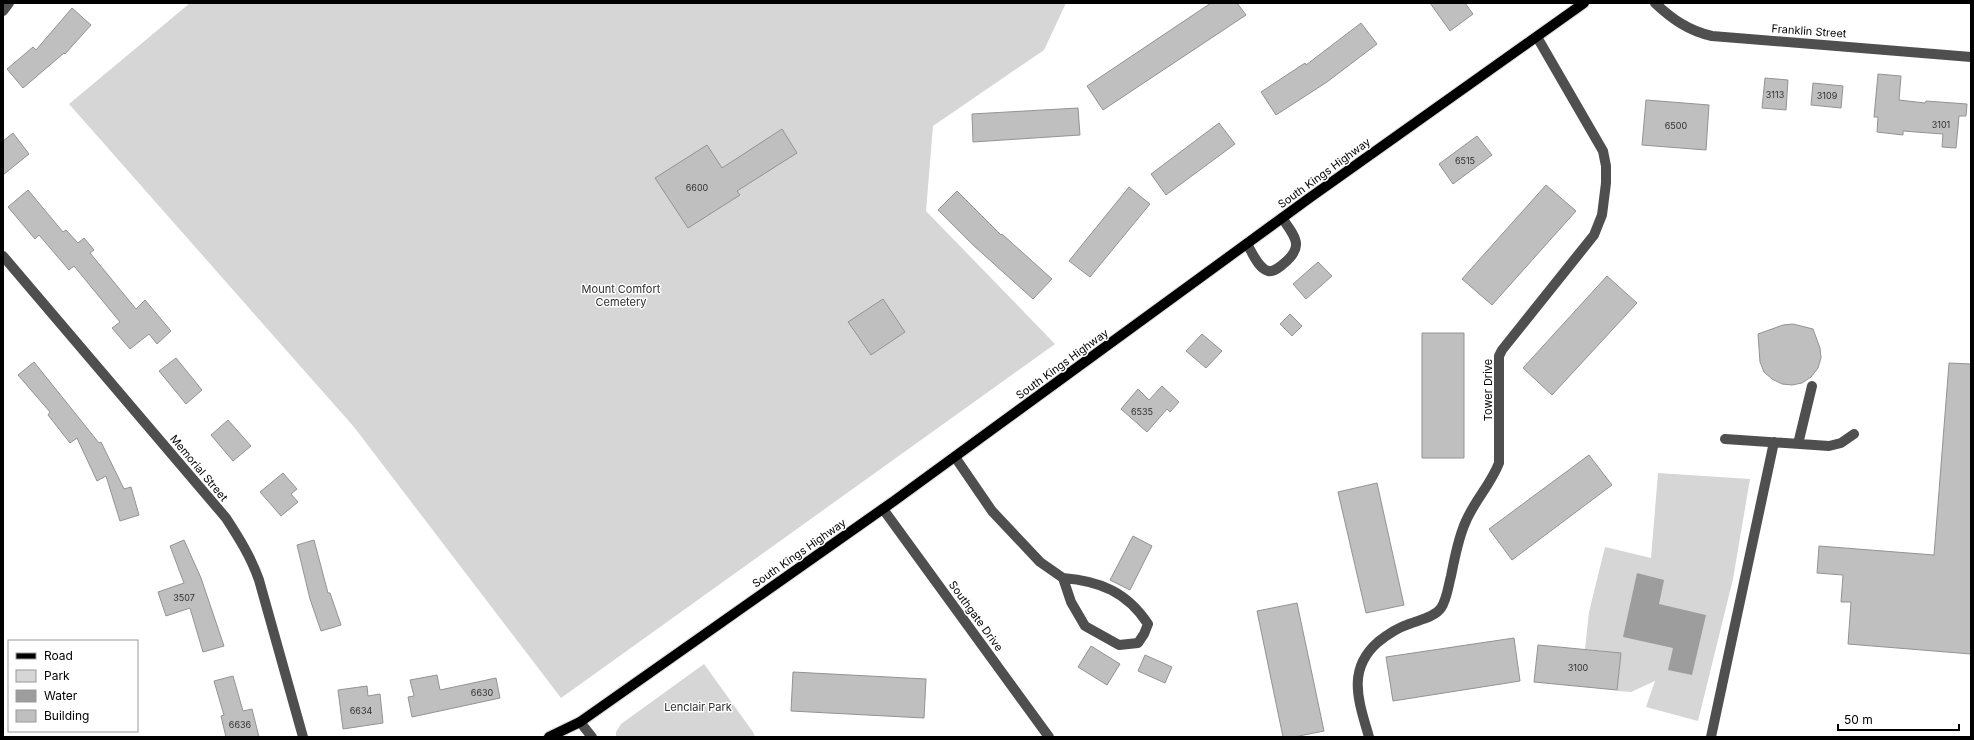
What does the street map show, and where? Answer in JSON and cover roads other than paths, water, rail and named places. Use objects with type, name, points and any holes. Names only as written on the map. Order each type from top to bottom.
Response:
[{"type":"main road","name":"South Kings Highway","points":[[549,737],[580,722],[883,509],[1282,218],[1584,3]]},
{"type":"street","points":[[3,11],[9,3]]},
{"type":"street","name":"Franklin Street","points":[[1655,3],[1679,24],[1701,34],[1712,36],[1971,57]]},
{"type":"street","name":"Tower Drive","points":[[1369,737],[1360,707],[1358,690],[1357,677],[1361,662],[1376,644],[1391,632],[1440,610],[1446,598],[1457,548],[1466,520],[1480,494],[1496,473],[1500,455],[1499,356],[1502,350],[1585,248],[1600,225],[1606,183],[1606,158],[1537,37]]},
{"type":"street","points":[[1247,244],[1262,267],[1268,271],[1276,270],[1291,258],[1296,250],[1297,244],[1296,238],[1282,218]]},
{"type":"street","name":"Memorial Street","points":[[3,256],[226,518],[243,544],[251,558],[259,580],[303,737]]},
{"type":"street","points":[[1798,444],[1812,386]]},
{"type":"street","points":[[1725,439],[1836,445],[1854,434]]},
{"type":"street","points":[[1711,737],[1774,442]]},
{"type":"street","points":[[955,457],[992,511],[1040,562],[1063,578],[1082,580],[1104,586],[1122,596],[1138,609],[1148,624],[1138,643],[1119,645],[1085,626],[1071,602],[1063,578]]},
{"type":"street","name":"Southgate Drive","points":[[883,509],[1049,737]]},
{"type":"street","points":[[580,722],[592,737]]},
{"type":"water","points":[[1637,573],[1664,580],[1659,604],[1706,615],[1692,675],[1668,670],[1673,648],[1623,637]]},
{"type":"park label","name":"Mount Comfort Cemetery","points":[[621,295]]},
{"type":"park label","name":"Lenclair Park","points":[[698,707]]}]
